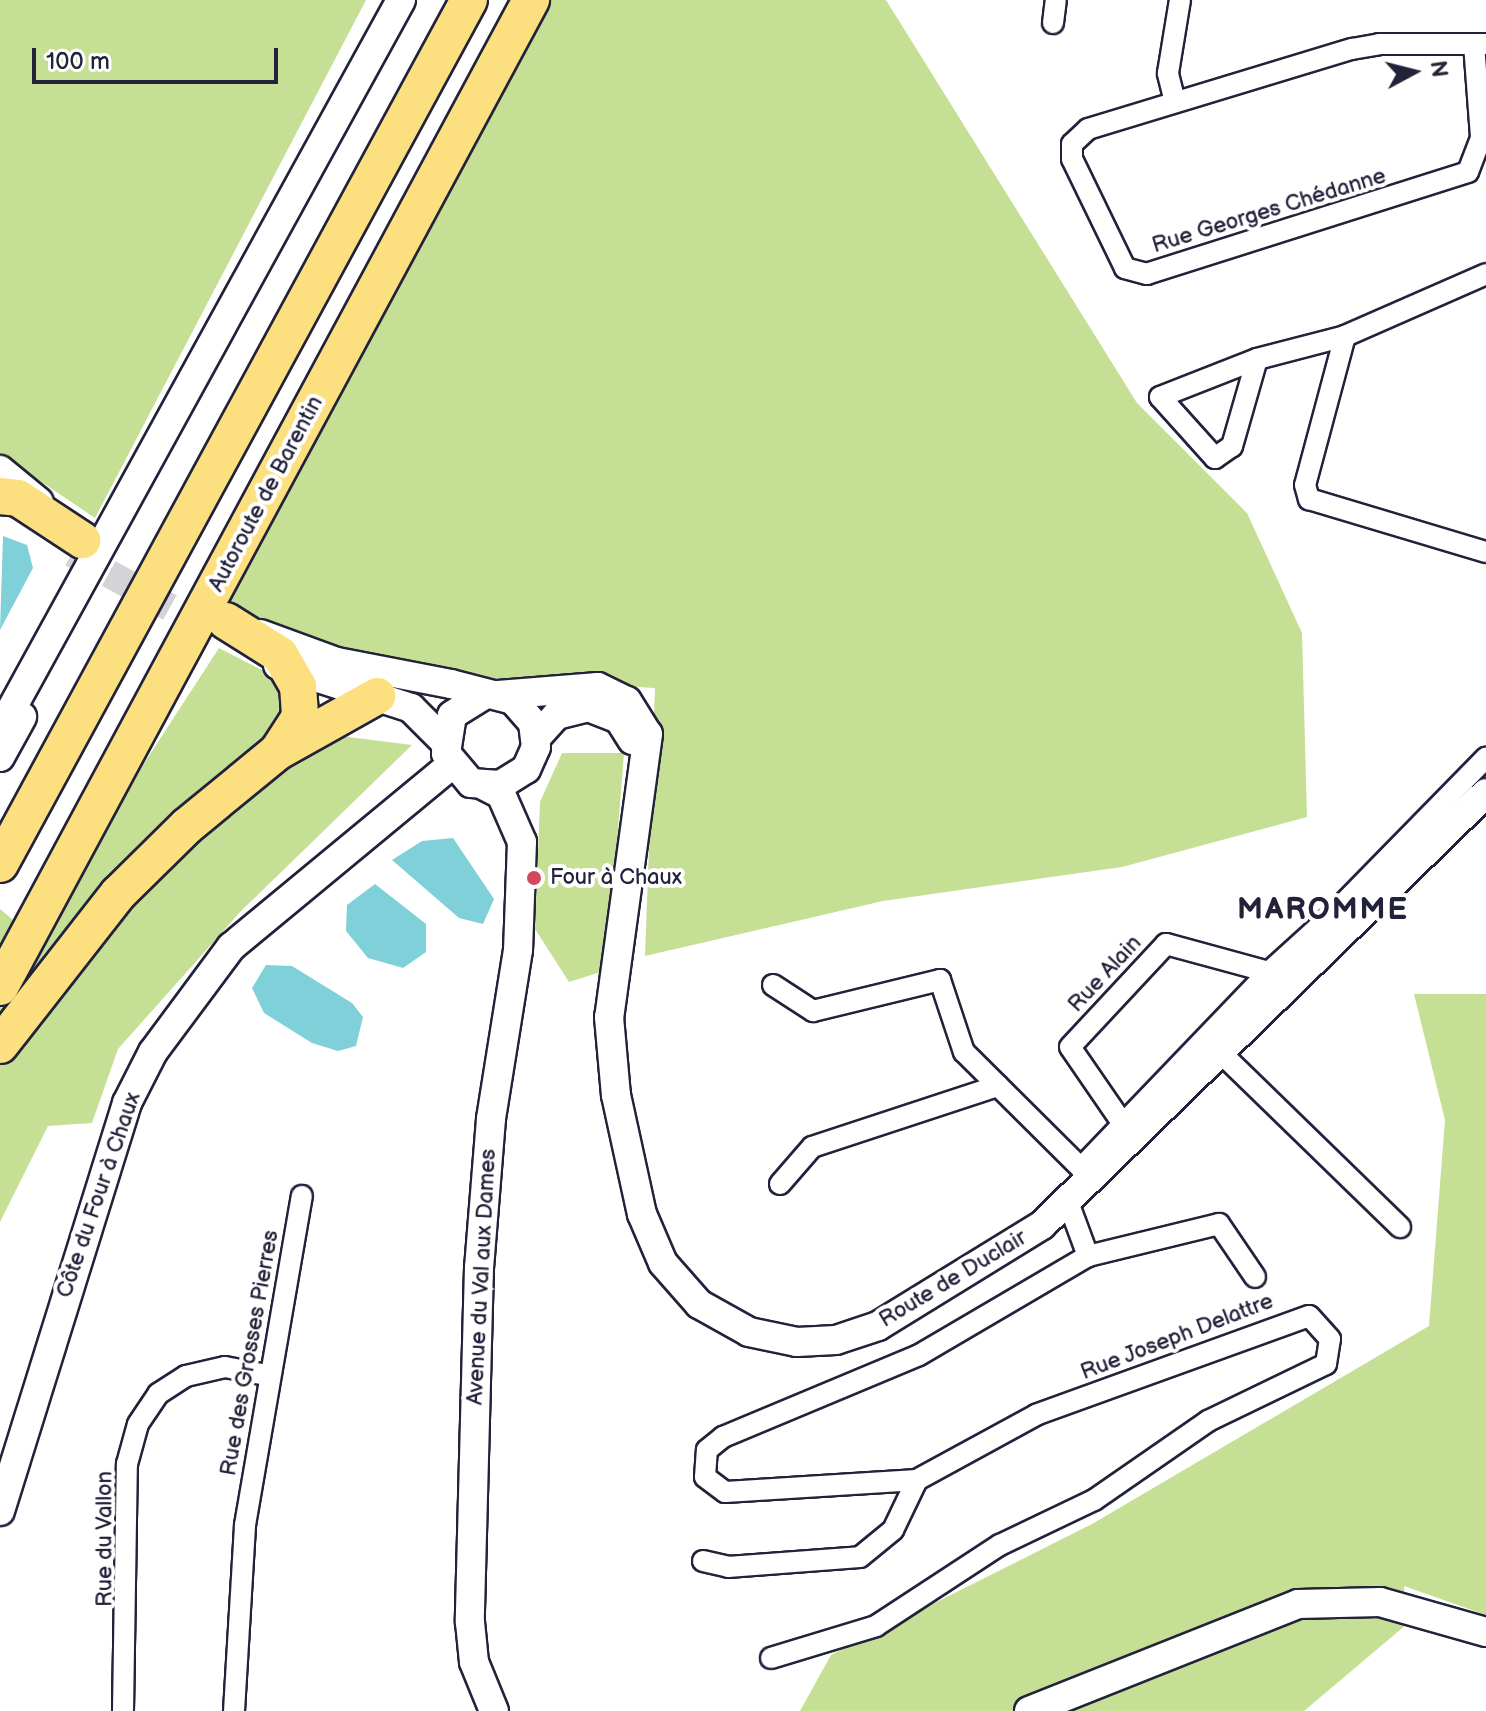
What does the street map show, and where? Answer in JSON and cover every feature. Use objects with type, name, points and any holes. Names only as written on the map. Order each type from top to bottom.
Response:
[{"type":"highway","points":[[0,864],[469,0]]},
{"type":"highway","name":"Autoroute de Barentin","points":[[0,987],[531,0]]},
{"type":"highway","points":[[0,489],[18,498],[75,545]]},
{"type":"highway","points":[[223,628],[280,655],[291,671],[300,717],[277,752]]},
{"type":"highway","points":[[0,1045],[118,894],[277,752],[377,696]]},
{"type":"main road","points":[[3,738],[401,0]]},
{"type":"main road","points":[[223,628],[337,662],[492,695],[525,710],[535,747],[515,780],[485,786],[448,753],[426,716],[377,696],[291,671]]},
{"type":"main road","name":"Route de Duclair","points":[[492,695],[572,685],[617,693],[648,734],[609,995],[612,1066],[642,1214],[663,1263],[685,1292],[749,1332],[836,1340],[898,1315],[1068,1202],[1087,1174],[1223,1055],[1338,925],[1486,793]]},
{"type":"main road","points":[[448,753],[461,705],[492,695]]},
{"type":"main road","name":"Route de Duclair","points":[[535,747],[557,715],[603,708],[631,735],[638,786]]},
{"type":"main road","name":"Avenue du Val aux Dames","points":[[494,1711],[474,1662],[470,1622],[479,1267],[491,1119],[518,950],[522,842],[535,747]]},
{"type":"main road","name":"Côte du Four à Chaux","points":[[0,1511],[127,1103],[153,1052],[231,947],[448,753]]},
{"type":"main road","name":"Avenue du Val aux Dames","points":[[485,786],[501,794],[522,842]]},
{"type":"main road","points":[[1029,1711],[1298,1604],[1380,1602],[1486,1632]]},
{"type":"street","points":[[1053,23],[1056,0]]},
{"type":"street","points":[[1175,102],[1168,73],[1180,0]]},
{"type":"street","name":"Rue Georges Chédanne","points":[[1379,44],[1480,44],[1481,138],[1468,172],[1135,274],[1072,159],[1072,144],[1088,129],[1379,44]]},
{"type":"street","points":[[1257,359],[1232,446],[1224,459],[1215,458],[1160,397],[1257,359],[1345,336],[1486,274]]},
{"type":"street","points":[[1345,336],[1305,485],[1309,499],[1486,552]]},
{"type":"street","points":[[773,985],[813,1011],[940,980],[964,1052],[1087,1174],[1123,1124],[1269,972],[1338,925],[1486,758]]},
{"type":"street","name":"Rue Alain","points":[[1123,1124],[1070,1047],[1166,944],[1269,972]]},
{"type":"street","points":[[1223,1055],[1400,1227]]},
{"type":"street","points":[[780,1184],[812,1147],[998,1086]]},
{"type":"street","name":"Rue des Grosses Pierres","points":[[234,1711],[245,1525],[267,1375],[291,1290],[302,1196]]},
{"type":"street","points":[[1068,1202],[1088,1256]]},
{"type":"street","name":"Rue Joseph Delattre","points":[[771,1658],[876,1626],[1000,1545],[1094,1500],[1208,1421],[1318,1372],[1330,1339],[1309,1316],[1286,1321],[1036,1415],[917,1480],[725,1492],[705,1477],[701,1464],[723,1437],[919,1355],[1088,1256],[1219,1224],[1255,1277]]},
{"type":"street","name":"Rue du Vallon","points":[[123,1711],[127,1464],[138,1424],[158,1394],[186,1376],[225,1367],[267,1375]]},
{"type":"street","points":[[703,1561],[728,1567],[860,1557],[893,1530],[917,1480]]},
{"type":"green space","points":[[0,0],[366,0],[95,518],[0,454]]},
{"type":"green space","points":[[545,0],[886,0],[1137,403],[1247,513],[1302,633],[1307,817],[1122,867],[883,901],[645,956],[655,688],[419,674],[316,647],[224,600]]},
{"type":"green space","points":[[219,648],[285,682],[317,733],[412,745],[241,911],[118,1049],[92,1123],[48,1126],[0,1222],[0,909],[43,945],[143,765]]},
{"type":"green space","points":[[562,753],[624,753],[607,970],[569,982],[535,929],[540,802]]},
{"type":"green space","points":[[1414,994],[1486,994],[1486,1615],[1404,1586],[1407,1624],[1304,1711],[800,1711],[831,1655],[1092,1524],[1429,1326],[1445,1120]]},
{"type":"water","points":[[3,536],[27,545],[33,568],[0,630]]},
{"type":"water","points":[[453,838],[494,899],[483,924],[459,918],[392,860],[422,841]]},
{"type":"water","points":[[375,884],[426,924],[426,952],[403,968],[368,958],[346,931],[347,905]]},
{"type":"water","points":[[266,965],[292,966],[352,1003],[363,1017],[356,1046],[338,1051],[312,1043],[264,1013],[252,988]]},
{"type":"tunnel","points":[[72,553],[214,632]]},
{"type":"place","name":"Four à Chaux","points":[[534,878]]},
{"type":"district","name":"MAROMME","points":[[1323,910]]}]
